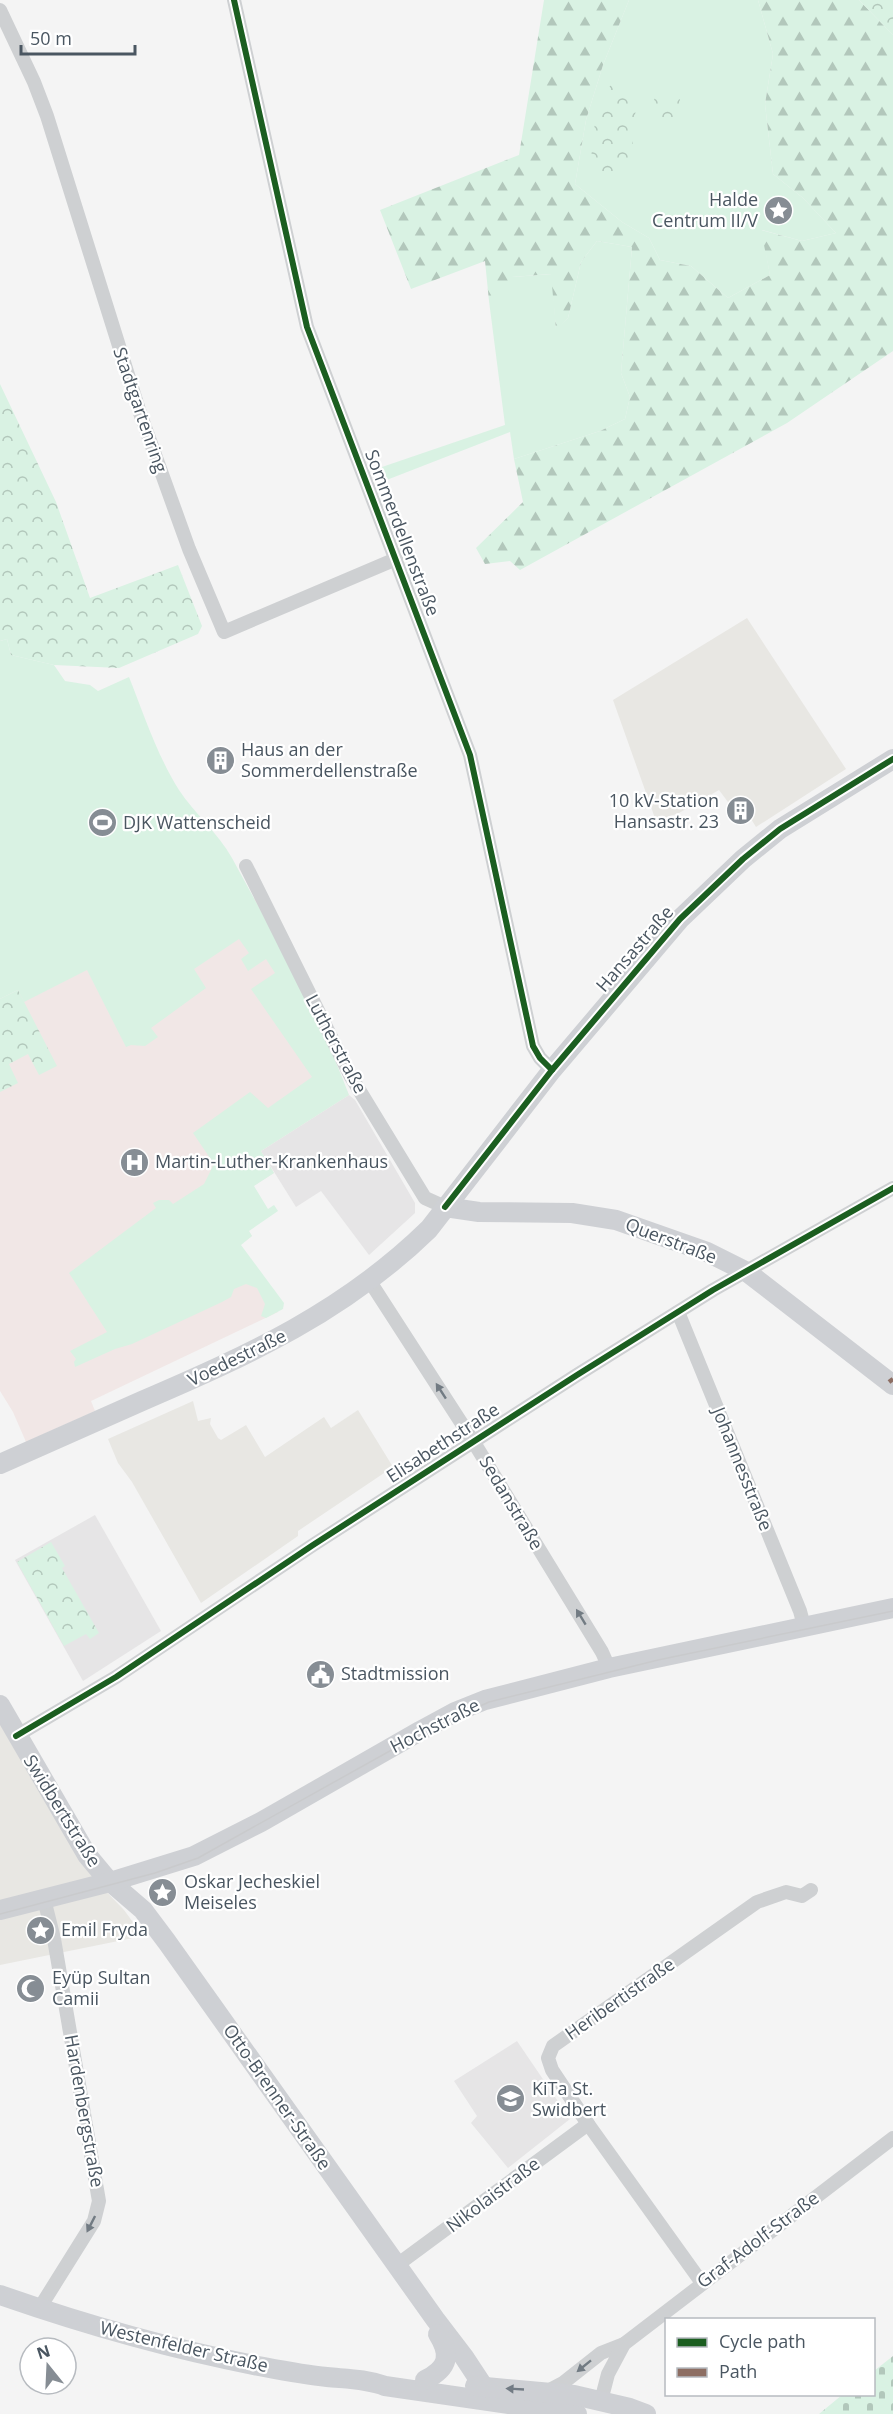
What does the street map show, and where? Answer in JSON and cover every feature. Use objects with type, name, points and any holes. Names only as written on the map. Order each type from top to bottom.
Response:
[{"type":"street","name":"Sommerdellenstraße","points":[[234,0],[307,327],[470,755],[533,1046],[540,1058],[552,1070]]},
{"type":"street","name":"Stadtgartenring","points":[[0,10],[34,82],[47,116],[140,413],[189,549],[224,632],[396,558]]},
{"type":"street","name":"Hansastraße","points":[[445,1207],[552,1070],[657,944],[743,859],[788,824],[893,759]]},
{"type":"street","name":"Lutherstraße","points":[[246,866],[350,1075],[425,1198],[445,1207]]},
{"type":"street","name":"Elisabethstraße","points":[[16,1736],[163,1647],[313,1545],[678,1312],[893,1188]]},
{"type":"street","name":"Querstraße","points":[[445,1207],[479,1212],[572,1213],[616,1220],[707,1252],[747,1272],[892,1382]]},
{"type":"street","name":"Voedestraße","points":[[0,1464],[258,1350],[324,1313],[406,1252],[429,1229],[445,1207]]},
{"type":"street","name":"Sedanstraße","points":[[369,1280],[473,1441],[602,1652],[609,1668]]},
{"type":"street","name":"Johannesstraße","points":[[678,1312],[800,1611],[804,1626]]},
{"type":"street","name":"Hochstraße","points":[[0,1910],[110,1882],[183,1860],[204,1851],[261,1822],[414,1734],[467,1707],[507,1694],[609,1668],[893,1608]]},
{"type":"street","name":"Swidbertstraße","points":[[0,1705],[87,1855],[110,1882]]},
{"type":"street","name":"Otto-Brenner-Straße","points":[[110,1882],[143,1910],[489,2394]]},
{"type":"street","name":"Heribertistraße","points":[[702,2283],[588,2124],[552,2070],[548,2058],[553,2046],[758,1902],[786,1892],[802,1896],[810,1890]]},
{"type":"street","name":"Hardenbergstraße","points":[[39,2309],[94,2221],[99,2201],[54,1939],[44,1899]]},
{"type":"street","name":"Nikolaistraße","points":[[397,2265],[588,2124]]},
{"type":"street","name":"Graf-Adolf-Straße","points":[[546,2391],[562,2383],[601,2353],[624,2344],[893,2138]]},
{"type":"street","name":"Westenfelder Straße","points":[[0,2295],[39,2309],[203,2354],[310,2375],[372,2381],[385,2386],[489,2394],[546,2391],[600,2407],[646,2414]]},
{"type":"street","name":"Otto-Brenner-Straße","points":[[425,2380],[436,2375],[447,2352],[438,2335],[435,2319]]},
{"type":"street","name":"Graf-Adolf-Straße","points":[[600,2407],[608,2374],[624,2344]]},
{"type":"street","name":"Westenfelder Straße","points":[[372,2381],[392,2375],[425,2380],[578,2414]]},
{"type":"shaded area","points":[[747,618],[846,769],[756,827],[740,801],[731,806],[719,790],[679,813],[656,821],[613,700]]},
{"type":"shaded area","name":"Martin-Luther-Krankenhaus","points":[[255,898],[349,1095],[261,1151],[274,1173],[229,1201],[252,1236],[236,1248],[278,1312],[91,1401],[95,1411],[26,1442],[13,1412],[0,1391],[0,999],[101,949]]},
{"type":"shaded area","points":[[349,1095],[355,1100],[415,1203],[415,1213],[369,1255],[321,1191],[296,1207],[261,1151]]},
{"type":"shaded area","points":[[193,1401],[198,1421],[211,1418],[210,1424],[218,1438],[221,1440],[246,1425],[265,1457],[324,1417],[331,1428],[358,1410],[393,1467],[298,1531],[298,1536],[201,1603],[132,1482],[118,1463],[108,1439]]},
{"type":"shaded area","points":[[95,1515],[161,1631],[83,1681],[15,1560]]},
{"type":"shaded area","points":[[0,1724],[77,1856],[94,1879],[124,1910],[143,1936],[0,1965]]},
{"type":"shaded area","name":"KiTa St. Swidbert","points":[[517,2041],[570,2119],[508,2168],[471,2123],[477,2116],[454,2081]]},
{"type":"green space","points":[[544,0],[629,0],[603,65],[586,120],[575,184],[622,222],[649,238],[660,260],[691,266],[728,298],[770,275],[761,230],[802,241],[836,233],[803,198],[773,174],[765,104],[773,54],[758,0],[859,0],[893,35],[893,351],[787,423],[520,570],[510,561],[485,564],[476,548],[523,502],[514,459],[600,431],[625,419],[630,397],[621,373],[632,247],[597,241],[581,262],[568,318],[556,330],[551,274],[512,277],[512,301],[489,301],[485,261],[411,289],[380,210],[519,155]]},
{"type":"green space","points":[[629,0],[758,0],[773,54],[765,104],[773,174],[803,198],[836,233],[802,241],[762,230],[770,275],[728,298],[691,266],[660,260],[649,238],[622,222],[575,184],[586,120],[603,65]]},
{"type":"green space","points":[[859,0],[893,0],[893,35]]},
{"type":"green space","points":[[611,84],[637,93],[630,176],[593,179],[592,141],[596,119]]},
{"type":"green space","points":[[655,95],[680,99],[676,123],[651,119]]},
{"type":"green space","points":[[597,241],[632,247],[621,373],[630,397],[625,419],[600,431],[514,459],[510,432],[384,481],[382,467],[505,425],[489,301],[511,301],[512,277],[552,274],[556,329],[568,318],[581,262]]},
{"type":"green space","points":[[0,384],[56,502],[90,598],[178,565],[202,626],[198,634],[119,668],[54,665],[11,655],[7,639],[0,641]]},
{"type":"green space","points":[[7,639],[11,655],[54,665],[65,681],[90,685],[98,691],[129,677],[151,735],[171,777],[232,858],[324,1034],[349,1095],[261,1151],[274,1173],[254,1186],[268,1209],[274,1205],[278,1211],[249,1231],[252,1236],[241,1245],[284,1303],[283,1309],[266,1318],[261,1316],[265,1304],[257,1288],[246,1284],[234,1289],[231,1297],[222,1302],[132,1344],[75,1367],[76,1359],[70,1351],[107,1332],[69,1273],[156,1208],[153,1203],[159,1200],[169,1200],[173,1204],[204,1184],[214,1164],[193,1133],[250,1092],[268,1108],[312,1077],[251,989],[275,973],[266,959],[248,971],[241,959],[249,953],[239,939],[194,969],[206,988],[151,1028],[158,1037],[145,1046],[126,1047],[87,970],[24,1002],[18,990],[0,999],[0,641]]},
{"type":"green space","points":[[18,990],[57,1066],[39,1075],[28,1054],[9,1064],[18,1083],[0,1092],[0,999]]},
{"type":"green space","points":[[51,1542],[65,1566],[62,1568],[99,1633],[90,1639],[86,1634],[64,1646],[17,1562]]},
{"type":"green space","points":[[893,2356],[893,2414],[819,2414],[841,2396],[875,2396],[875,2370]]},
{"type":"tram line","points":[[0,1914],[155,1873],[198,1858],[431,1728],[489,1702],[658,1660],[893,1611]]},
{"type":"marked path","points":[[889,1382],[893,1379]]},
{"type":"cycle path","points":[[234,0],[307,327],[470,755],[533,1046],[540,1058],[552,1070]]},
{"type":"cycle path","points":[[445,1207],[552,1070],[680,919],[743,859],[780,829],[893,759]]},
{"type":"cycle path","points":[[16,1736],[116,1677],[313,1545],[713,1290],[893,1188]]},
{"type":"place","name":"Halde Centrum II/V","points":[[779,210]]},
{"type":"place","name":"Haus an der Sommerdellenstraße","points":[[220,760]]},
{"type":"place","name":"10 kV-Station Hansastr. 23","points":[[740,811]]},
{"type":"place","name":"DJK Wattenscheid","points":[[102,823]]},
{"type":"place","name":"Martin-Luther-Krankenhaus","points":[[134,1162]]},
{"type":"place","name":"Stadtmission","points":[[320,1674]]},
{"type":"place","name":"Oskar Jecheskiel Meiseles","points":[[163,1892]]},
{"type":"place","name":"Emil Fryda","points":[[40,1930]]},
{"type":"place","name":"Eyüp Sultan Camii","points":[[31,1988]]},
{"type":"place","name":"KiTa St. Swidbert","points":[[511,2099]]}]
